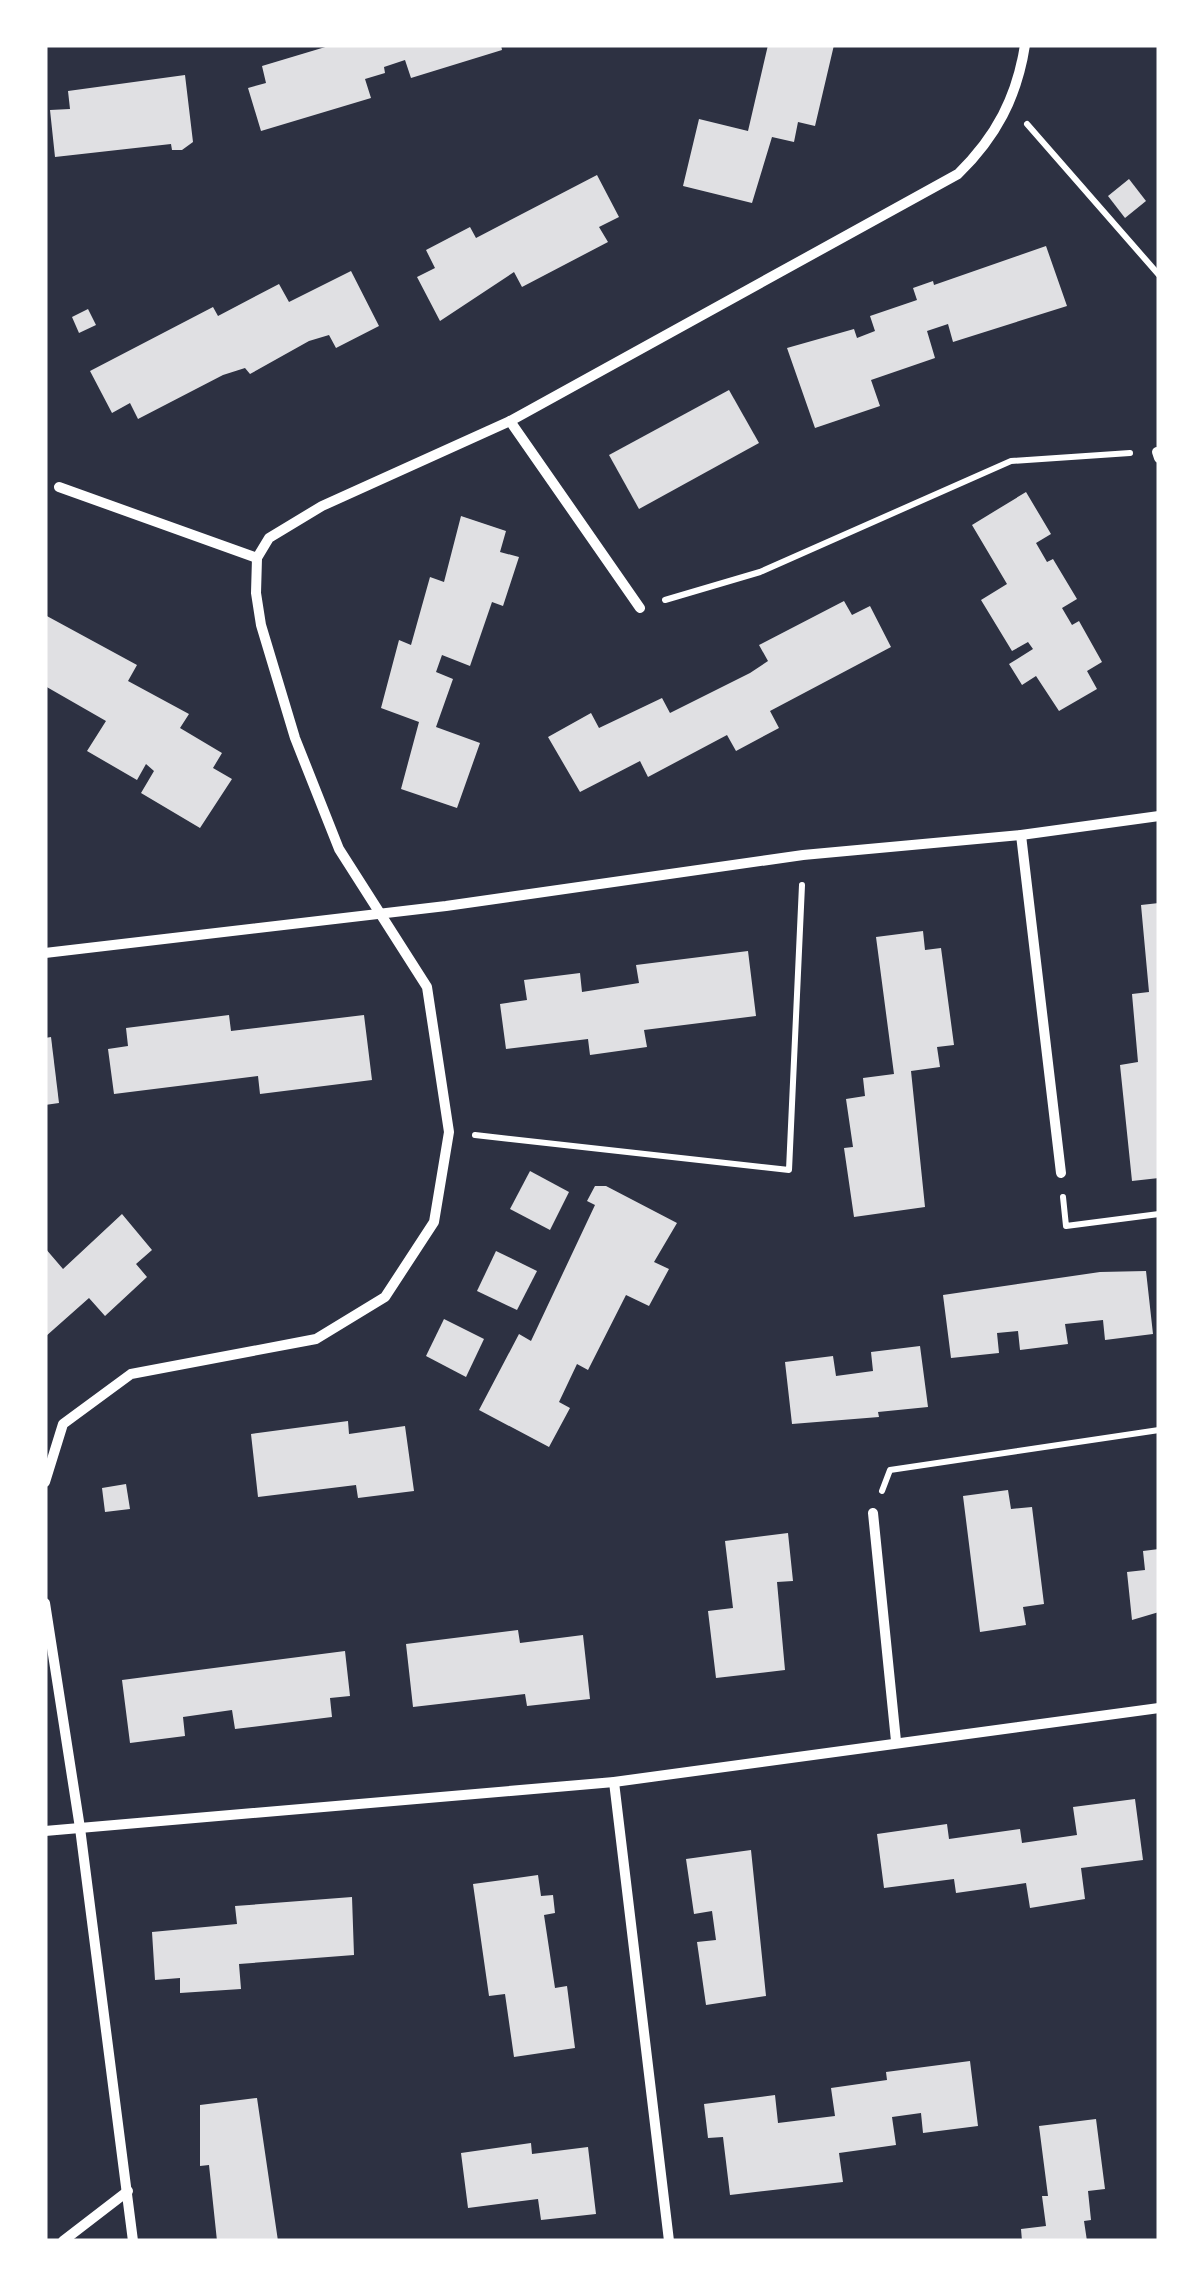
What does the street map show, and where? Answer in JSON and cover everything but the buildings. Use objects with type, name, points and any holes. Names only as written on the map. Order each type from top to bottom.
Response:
[{"type":"street","points":[[45,1482],[63,1424],[131,1374],[316,1339],[385,1297],[434,1222],[449,1132],[428,987],[338,849],[296,738],[261,625],[257,558],[269,538],[288,522],[510,421],[958,174],[996,131],[1010,104],[1025,45]]},
{"type":"street","points":[[510,421],[640,608]]},
{"type":"street","points":[[59,487],[257,558]]},
{"type":"street","points":[[45,953],[446,906],[803,855],[1022,836],[1159,816]]},
{"type":"street","points":[[1022,836],[1061,1174]]},
{"type":"street","points":[[873,1512],[896,1741]]},
{"type":"street","points":[[45,1603],[80,1828],[133,2241]]},
{"type":"street","points":[[45,1831],[614,1782],[1159,1708]]},
{"type":"street","points":[[614,1782],[669,2241]]},
{"type":"street","points":[[63,2241],[128,2191]]},
{"type":"path","points":[[1010,104],[1159,274]]},
{"type":"path","points":[[640,608],[760,572],[1011,461],[1158,454]]},
{"type":"path","points":[[449,1132],[790,1170],[803,855]]},
{"type":"path","points":[[1061,1174],[1066,1226],[1159,1214]]},
{"type":"path","points":[[873,1512],[890,1470],[1159,1430]]}]
